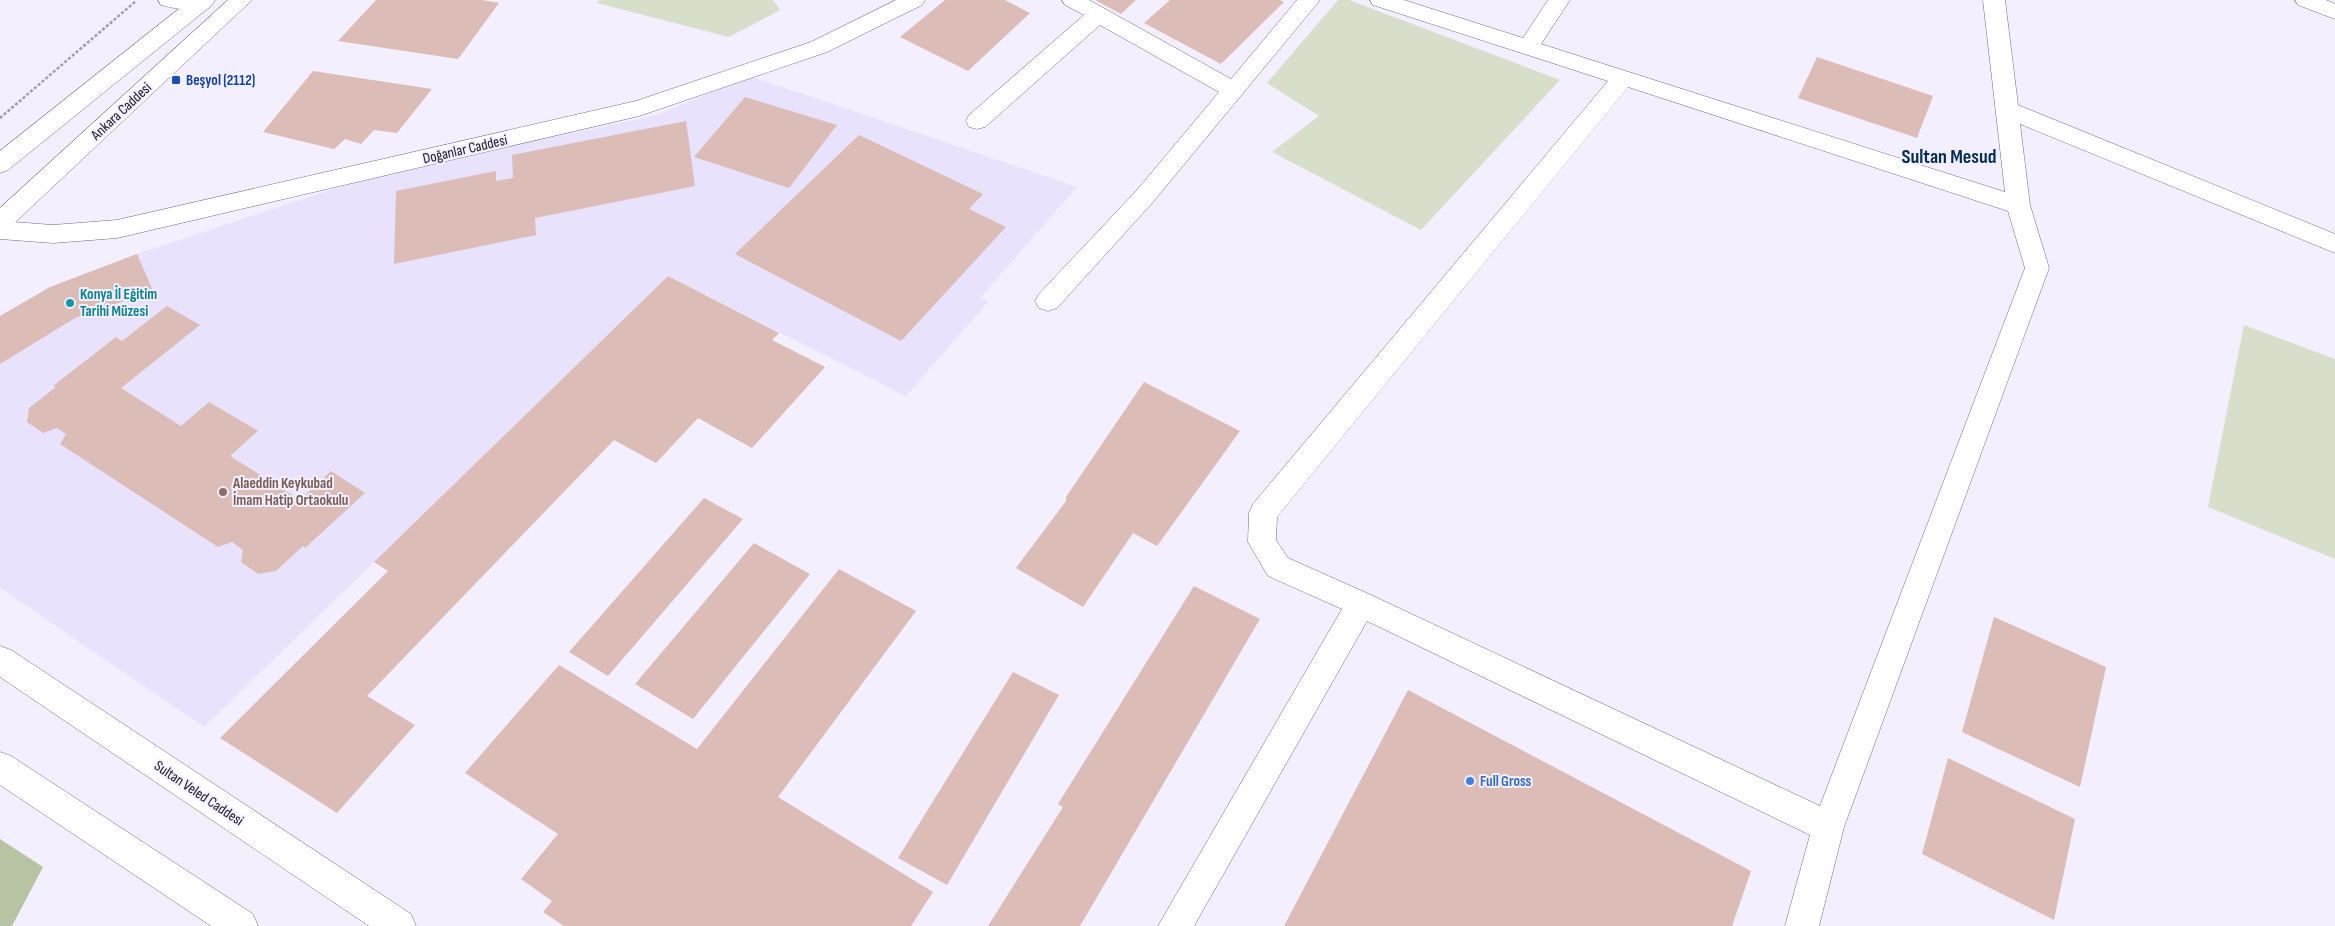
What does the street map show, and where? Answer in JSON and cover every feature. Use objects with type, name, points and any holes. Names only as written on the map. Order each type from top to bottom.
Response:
[{"type":"street","points":[[169,0],[203,1]]},
{"type":"street","name":"Ankara Caddesi","points":[[0,222],[241,0]]},
{"type":"street","name":"Doğanlar Caddesi","points":[[0,230],[53,234],[117,229],[639,108],[819,48],[914,0]]},
{"type":"street","points":[[1073,0],[1233,90]]},
{"type":"street","points":[[1048,301],[1145,196],[1309,0]]},
{"type":"street","points":[[1380,0],[2018,205]]},
{"type":"street","points":[[1528,48],[1559,0]]},
{"type":"street","points":[[1802,926],[1828,827],[2037,268],[2018,205],[1994,0]]},
{"type":"street","points":[[2306,0],[2335,12]]},
{"type":"street","points":[[0,164],[203,1]]},
{"type":"street","points":[[977,121],[1098,14]]},
{"type":"street","points":[[1624,78],[1263,513],[1262,542],[1278,567],[1361,604],[1828,827]]},
{"type":"street","points":[[2006,110],[2335,244]]},
{"type":"street","points":[[1175,926],[1361,604]]},
{"type":"street","name":"Sultan Veled Caddesi","points":[[0,660],[399,926]]},
{"type":"street","points":[[0,768],[241,926]]},
{"type":"path","points":[[0,118],[136,0]]},
{"type":"shaded area","name":"Alaeddin Keykubad İmam Hatip Ortaokulu","points":[[750,76],[1077,187],[980,298],[988,302],[906,396],[668,276],[204,727],[0,588],[0,316],[50,287],[137,254],[375,175],[657,115]]},
{"type":"green space","points":[[600,0],[773,0],[780,10],[729,37],[597,3]]},
{"type":"green space","points":[[1338,0],[1349,0],[1560,80],[1421,230],[1272,152],[1319,116],[1267,83]]},
{"type":"green space","points":[[2244,325],[2335,359],[2335,559],[2208,507]]},
{"type":"green space","points":[[0,839],[43,867],[12,926],[0,926]]},
{"type":"building","points":[[376,0],[482,0],[499,3],[458,59],[338,41]]},
{"type":"building","points":[[945,0],[1005,0],[1030,13],[968,71],[900,37]]},
{"type":"building","points":[[1095,0],[1136,0],[1121,14]]},
{"type":"building","points":[[1170,0],[1280,0],[1284,2],[1221,64],[1144,23]]},
{"type":"building","points":[[1817,57],[1933,96],[1917,138],[1798,98]]},
{"type":"building","points":[[313,71],[432,89],[397,133],[374,130],[361,144],[345,139],[334,149],[263,132]]},
{"type":"building","points":[[745,97],[837,125],[789,188],[694,157]]},
{"type":"building","points":[[686,121],[695,186],[535,218],[536,235],[394,264],[396,191],[496,171],[496,181],[513,178],[512,155]]},
{"type":"building","points":[[859,135],[983,194],[969,209],[1006,227],[901,341],[735,254]]},
{"type":"building","name":"Konya İl Eğitim Tarihi Müzesi","points":[[137,254],[153,291],[75,318],[0,364],[0,316],[50,287]]},
{"type":"building","points":[[668,276],[779,333],[772,340],[825,367],[752,448],[698,418],[656,463],[614,440],[367,696],[415,725],[337,813],[220,738],[388,571],[374,562]]},
{"type":"building","points":[[167,306],[200,325],[121,388],[181,426],[209,402],[258,431],[230,456],[300,500],[331,471],[365,493],[305,548],[303,546],[276,571],[258,574],[241,562],[243,550],[232,542],[218,547],[60,444],[66,434],[57,428],[43,433],[27,422],[29,408],[56,387],[53,386],[116,337],[122,341]]},
{"type":"building","points":[[1144,382],[1240,431],[1157,546],[1133,533],[1083,607],[1016,568],[1066,501],[1066,497]]},
{"type":"building","points":[[704,498],[743,519],[608,676],[569,652]]},
{"type":"building","points":[[754,543],[810,574],[693,719],[635,684]]},
{"type":"building","points":[[839,569],[916,611],[778,797],[933,892],[911,926],[564,926],[543,912],[552,901],[521,879],[558,834],[465,773],[559,665],[697,749]]},
{"type":"building","points":[[1194,586],[1260,619],[1080,926],[988,926],[1063,807],[1058,804]]},
{"type":"building","points":[[1994,617],[2106,667],[2080,787],[1962,732]]},
{"type":"building","points":[[1013,672],[1059,695],[947,885],[898,858]]},
{"type":"building","name":"Full Gross","points":[[1408,690],[1751,871],[1732,926],[1284,926]]},
{"type":"building","points":[[1948,758],[2075,819],[2054,920],[1922,854]]},
{"type":"place","name":"Beşyol (2112)","points":[[176,80]]},
{"type":"place","name":"Konya İl Eğitim Tarihi Müzesi","points":[[70,303]]},
{"type":"place","name":"Alaeddin Keykubad İmam Hatip Ortaokulu","points":[[223,492]]},
{"type":"place","name":"Full Gross","points":[[1470,781]]},
{"type":"district","name":"Sultan Mesud","points":[[1949,156]]}]
